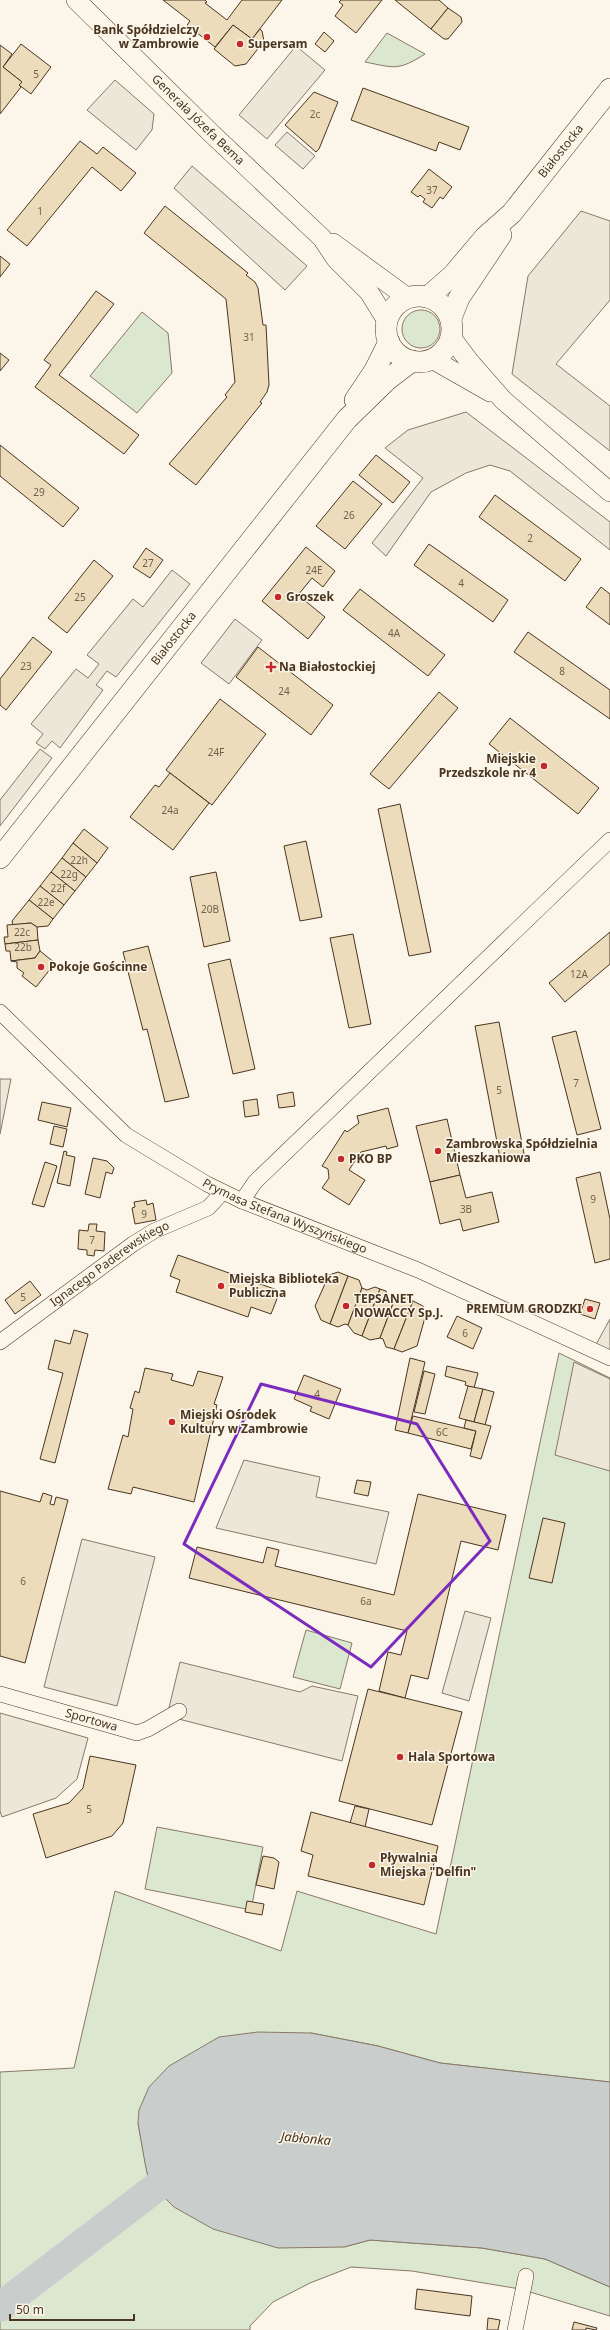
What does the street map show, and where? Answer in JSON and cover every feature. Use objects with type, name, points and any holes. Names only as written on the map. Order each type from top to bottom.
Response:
[{"type":"main road","name":"Białostocka","points":[[418,298],[453,276],[485,237],[512,213],[610,89]]},
{"type":"main road","name":"Białostocka","points":[[451,328],[459,298],[497,243],[512,213]]},
{"type":"main road","points":[[418,298],[438,301],[446,309],[451,328],[444,350],[432,359],[422,362],[412,361],[394,350],[389,342],[386,331],[387,321],[398,303],[418,298]]},
{"type":"main road","name":"Białostocka","points":[[347,419],[357,396],[375,370],[389,342]]},
{"type":"main road","name":"Białostocka","points":[[0,858],[347,419],[388,380],[412,361]]},
{"type":"street","name":"Generała Józefa Bema","points":[[76,0],[212,134],[322,238],[336,258],[369,292],[387,321]]},
{"type":"street","name":"Generała Józefa Bema","points":[[322,238],[341,248],[418,298]]},
{"type":"street","points":[[451,328],[468,361],[503,400],[610,492]]},
{"type":"street","points":[[432,359],[503,400]]},
{"type":"street","points":[[242,1201],[255,1182],[610,840]]},
{"type":"street","name":"Prymasa Stefana Wyszyńskiego","points":[[0,1012],[126,1136],[223,1192],[242,1201],[418,1270],[610,1358]]},
{"type":"street","name":"Ignacego Paderewskiego","points":[[0,1342],[133,1244],[154,1232],[208,1208],[223,1192]]},
{"type":"street","name":"Sportowa","points":[[0,1694],[137,1733],[148,1729],[179,1710]]},
{"type":"street","points":[[515,2330],[526,2276]]},
{"type":"highlighted area","points":[[261,1384],[417,1424],[490,1541],[371,1667],[184,1544]]},
{"type":"green space","points":[[387,33],[425,54],[402,66],[396,67],[365,62]]},
{"type":"green space","points":[[417,310],[425,310],[435,315],[439,322],[439,336],[435,343],[425,348],[417,348],[407,343],[405,340],[402,333],[402,325],[407,315],[410,313]]},
{"type":"green space","points":[[142,312],[168,333],[172,373],[137,413],[90,376]]},
{"type":"green space","points":[[559,1353],[610,1378],[610,2082],[440,2063],[378,2046],[311,2033],[138,2123],[149,2182],[344,2247],[370,2240],[482,2248],[545,2259],[610,2287],[610,2316],[520,2289],[412,2271],[351,2267],[310,2283],[273,2302],[250,2326],[250,2330],[0,2330],[0,2072],[74,2068],[115,1891],[281,1951],[297,1891],[436,1934]]},
{"type":"green space","points":[[306,1630],[352,1643],[340,1689],[293,1677]]},
{"type":"green space","points":[[157,1827],[263,1847],[251,1910],[145,1889]]},
{"type":"shaded area","points":[[296,46],[325,70],[267,139],[239,115]]},
{"type":"shaded area","points":[[115,80],[154,114],[152,130],[136,150],[87,110]]},
{"type":"shaded area","points":[[287,132],[315,156],[303,169],[275,145]]},
{"type":"shaded area","points":[[192,166],[307,266],[285,290],[174,188]]},
{"type":"shaded area","points":[[581,211],[610,221],[610,300],[556,364],[610,406],[610,451],[512,374],[528,276]]},
{"type":"shaded area","points":[[466,412],[610,522],[610,550],[510,471],[490,465],[466,473],[431,492],[386,556],[372,543],[423,478],[385,448],[408,430]]},
{"type":"shaded area","points":[[172,570],[190,584],[116,677],[107,671],[96,685],[103,690],[60,748],[52,741],[45,749],[36,743],[43,734],[31,724],[76,669],[88,678],[99,664],[87,655],[133,599],[143,607]]},
{"type":"shaded area","points":[[235,619],[262,640],[229,684],[201,663]]},
{"type":"shaded area","points":[[40,749],[52,758],[0,826],[0,800]]},
{"type":"shaded area","points":[[0,1079],[11,1079],[0,1134]]},
{"type":"shaded area","points":[[610,1319],[610,1358],[593,1350]]},
{"type":"shaded area","points":[[574,1362],[610,1379],[610,1471],[555,1455]]},
{"type":"shaded area","points":[[244,1460],[320,1477],[316,1497],[389,1512],[376,1564],[216,1528]]},
{"type":"shaded area","points":[[82,1539],[155,1557],[117,1706],[44,1687]]},
{"type":"shaded area","points":[[465,1611],[491,1618],[469,1701],[442,1693]]},
{"type":"shaded area","points":[[180,1662],[300,1692],[312,1686],[358,1696],[342,1761],[167,1716]]},
{"type":"shaded area","points":[[0,1713],[88,1738],[77,1779],[56,1798],[2,1817],[0,1811]]},
{"type":"water","points":[[258,2032],[311,2033],[378,2046],[440,2063],[610,2082],[610,2287],[545,2259],[482,2248],[370,2240],[344,2247],[278,2248],[213,2229],[174,2207],[149,2182],[145,2163],[138,2123],[139,2110],[149,2087],[169,2066],[219,2037]]},
{"type":"building","points":[[163,0],[205,0],[207,2],[205,3],[227,20],[242,0],[282,0],[252,39],[233,25],[215,47],[187,25],[190,21]]},
{"type":"building","points":[[341,0],[382,0],[356,33],[335,16],[343,5],[339,2]]},
{"type":"building","points":[[395,0],[439,0],[448,8],[431,29]]},
{"type":"building","points":[[448,8],[461,17],[462,22],[448,39],[444,39],[431,29]]},
{"type":"building","name":"Supersam","points":[[233,25],[252,39],[260,29],[262,31],[264,41],[246,64],[235,66],[214,49]]},
{"type":"building","points":[[324,32],[334,41],[325,52],[315,44]]},
{"type":"building","points":[[21,44],[51,67],[31,94],[19,85],[22,82],[3,67]]},
{"type":"building","points":[[0,45],[12,54],[3,67],[22,82],[19,85],[21,87],[0,114]]},
{"type":"building","points":[[363,88],[469,127],[460,150],[439,142],[436,151],[351,120]]},
{"type":"building","points":[[314,92],[338,102],[319,149],[316,152],[285,125]]},
{"type":"building","points":[[80,141],[97,154],[103,147],[136,173],[121,191],[92,167],[27,246],[7,230]]},
{"type":"building","points":[[429,169],[452,187],[443,199],[440,197],[432,208],[423,202],[425,199],[420,195],[418,197],[411,192]]},
{"type":"building","points":[[165,206],[248,273],[246,275],[255,282],[258,288],[263,325],[266,325],[269,385],[267,392],[260,402],[262,403],[196,485],[169,464],[227,397],[225,395],[235,382],[226,299],[144,233]]},
{"type":"building","points":[[0,256],[10,264],[0,277]]},
{"type":"building","points":[[96,291],[114,304],[59,375],[139,435],[124,454],[35,387],[51,365],[44,360]]},
{"type":"building","points":[[0,353],[9,360],[0,371]]},
{"type":"building","points":[[0,445],[79,508],[63,527],[0,476]]},
{"type":"building","points":[[376,455],[410,482],[393,503],[359,475]]},
{"type":"building","points":[[353,481],[382,504],[345,549],[316,526]]},
{"type":"building","points":[[495,495],[581,559],[565,581],[479,517]]},
{"type":"building","points":[[429,544],[508,600],[493,622],[414,565]]},
{"type":"building","points":[[306,547],[335,571],[323,587],[312,578],[298,595],[325,617],[308,639],[262,601]]},
{"type":"building","points":[[146,548],[163,560],[150,578],[133,567]]},
{"type":"building","points":[[94,560],[113,576],[67,633],[48,618]]},
{"type":"building","points":[[601,587],[610,594],[610,625],[586,607]]},
{"type":"building","points":[[360,589],[445,655],[428,676],[343,610]]},
{"type":"building","points":[[528,632],[610,690],[610,719],[514,652]]},
{"type":"building","points":[[33,637],[52,652],[6,710],[0,705],[0,679]]},
{"type":"building","points":[[258,647],[333,705],[311,735],[236,677]]},
{"type":"building","points":[[439,692],[458,708],[389,789],[370,774]]},
{"type":"building","points":[[220,699],[266,734],[212,805],[166,770]]},
{"type":"building","name":"Miejskie Przedszkole nr 4","points":[[510,718],[599,788],[578,814],[489,744]]},
{"type":"building","points":[[170,773],[209,803],[173,850],[130,817],[155,785],[159,787]]},
{"type":"building","points":[[400,804],[431,952],[409,956],[378,809]]},
{"type":"building","points":[[84,829],[108,848],[97,863],[73,843]]},
{"type":"building","points":[[306,841],[322,917],[300,921],[284,846]]},
{"type":"building","points":[[73,843],[97,863],[86,877],[62,858]]},
{"type":"building","points":[[62,858],[86,877],[75,891],[51,872]]},
{"type":"building","points":[[51,872],[75,891],[64,905],[40,886]]},
{"type":"building","points":[[216,872],[230,941],[204,947],[190,877]]},
{"type":"building","points":[[40,886],[64,905],[53,919],[29,900]]},
{"type":"building","points":[[29,900],[53,919],[48,926],[37,927],[31,923],[13,925],[12,921]]},
{"type":"building","points":[[31,923],[37,927],[38,940],[5,944],[4,937],[8,937],[7,925]]},
{"type":"building","points":[[610,932],[610,964],[565,1002],[549,983]]},
{"type":"building","points":[[353,934],[371,1024],[349,1028],[330,938]]},
{"type":"building","points":[[38,940],[40,951],[35,958],[11,961],[10,951],[6,951],[5,944]]},
{"type":"building","points":[[148,946],[189,1097],[165,1102],[147,1029],[143,1030],[123,952]]},
{"type":"building","points":[[40,951],[55,963],[36,987],[22,976],[24,973],[17,968],[17,962],[11,961],[35,958]]},
{"type":"building","points":[[230,959],[255,1069],[233,1074],[208,964]]},
{"type":"building","points":[[499,1022],[524,1154],[500,1158],[475,1026]]},
{"type":"building","points":[[576,1031],[601,1129],[577,1135],[552,1037]]},
{"type":"building","points":[[293,1092],[295,1106],[279,1108],[277,1095]]},
{"type":"building","points":[[257,1099],[259,1115],[245,1117],[243,1101]]},
{"type":"building","points":[[42,1102],[71,1108],[67,1127],[38,1120]]},
{"type":"building","name":"PKO BP","points":[[388,1108],[398,1146],[387,1149],[386,1146],[361,1152],[349,1170],[365,1180],[349,1205],[322,1188],[329,1178],[328,1169],[322,1166],[345,1130],[347,1132],[359,1123],[357,1116]]},
{"type":"building","name":"Zambrowska Spółdzielnia Mieszkaniowa","points":[[447,1119],[460,1175],[430,1182],[416,1126]]},
{"type":"building","points":[[54,1126],[67,1129],[63,1147],[50,1144]]},
{"type":"building","points":[[64,1151],[67,1152],[66,1155],[75,1157],[70,1186],[57,1183]]},
{"type":"building","points":[[93,1158],[107,1161],[114,1168],[112,1174],[106,1172],[100,1198],[85,1194]]},
{"type":"building","points":[[45,1162],[57,1166],[44,1207],[32,1204]]},
{"type":"building","points":[[600,1172],[610,1219],[610,1259],[595,1263],[576,1178]]},
{"type":"building","points":[[460,1175],[466,1198],[492,1192],[499,1222],[463,1231],[460,1219],[440,1224],[430,1182]]},
{"type":"building","points":[[146,1200],[147,1205],[153,1203],[156,1220],[135,1224],[132,1208],[135,1207],[134,1202]]},
{"type":"building","points":[[89,1224],[97,1224],[96,1231],[105,1232],[104,1251],[95,1250],[94,1256],[87,1255],[87,1250],[78,1249],[79,1230],[88,1231]]},
{"type":"building","name":"Miejska Biblioteka Publiczna","points":[[178,1255],[280,1291],[271,1314],[251,1307],[248,1317],[176,1292],[180,1280],[170,1276]]},
{"type":"building","points":[[338,1272],[348,1276],[330,1324],[321,1320],[315,1306],[329,1275]]},
{"type":"building","name":"TEPSANET NOWACCY Sp.J.","points":[[348,1276],[359,1280],[362,1288],[348,1325],[345,1324],[338,1327],[330,1324]]},
{"type":"building","points":[[30,1281],[41,1295],[15,1314],[5,1300]]},
{"type":"building","points":[[375,1287],[380,1289],[362,1336],[354,1333],[348,1325],[362,1288],[367,1290]]},
{"type":"building","points":[[380,1289],[386,1291],[388,1298],[394,1301],[380,1338],[370,1340],[362,1336]]},
{"type":"building","points":[[401,1297],[413,1301],[394,1349],[386,1347],[383,1339],[380,1338],[394,1301]]},
{"type":"building","name":"PREMIUM GRODZKI","points":[[585,1299],[600,1303],[595,1319],[580,1314]]},
{"type":"building","points":[[413,1301],[423,1306],[426,1314],[417,1346],[402,1352],[394,1349]]},
{"type":"building","points":[[457,1316],[482,1328],[473,1349],[447,1337]]},
{"type":"building","points":[[74,1330],[88,1334],[55,1463],[40,1459],[63,1373],[48,1369],[55,1340],[70,1344]]},
{"type":"building","points":[[410,1358],[425,1362],[408,1433],[395,1430]]},
{"type":"building","points":[[447,1366],[478,1373],[474,1388],[465,1385],[466,1382],[445,1376]]},
{"type":"building","name":"Miejski Ośrodek Kultury w Zambrowie","points":[[145,1368],[173,1374],[171,1380],[193,1386],[198,1371],[223,1377],[214,1404],[217,1405],[194,1502],[133,1487],[131,1494],[108,1489],[123,1435],[128,1437],[133,1409],[130,1408],[135,1391],[139,1393]]},
{"type":"building","points":[[424,1371],[435,1374],[425,1414],[414,1412]]},
{"type":"building","points":[[304,1375],[341,1389],[329,1419],[310,1411],[312,1407],[294,1399]]},
{"type":"building","points":[[468,1386],[483,1389],[474,1422],[459,1418]]},
{"type":"building","points":[[483,1389],[494,1392],[485,1425],[474,1422]]},
{"type":"building","points":[[413,1416],[476,1431],[471,1449],[408,1433]]},
{"type":"building","points":[[466,1420],[491,1426],[481,1459],[470,1456],[476,1431],[464,1428]]},
{"type":"building","points":[[357,1480],[371,1482],[368,1496],[354,1493]]},
{"type":"building","points":[[0,1491],[40,1502],[43,1493],[52,1496],[50,1504],[54,1505],[56,1497],[68,1500],[25,1663],[0,1656]]},
{"type":"building","points":[[418,1494],[506,1515],[498,1550],[461,1541],[428,1679],[411,1675],[405,1698],[379,1691],[388,1652],[401,1655],[407,1631],[189,1578],[197,1547],[263,1563],[267,1547],[279,1550],[275,1566],[394,1595]]},
{"type":"building","points":[[543,1518],[565,1523],[552,1583],[529,1578]]},
{"type":"building","name":"Hala Sportowa","points":[[368,1689],[462,1712],[432,1825],[339,1801]]},
{"type":"building","points":[[90,1756],[136,1765],[123,1823],[112,1836],[46,1858],[33,1814],[69,1803],[83,1788]]},
{"type":"building","points":[[355,1806],[369,1809],[365,1827],[350,1823]]},
{"type":"building","name":"Pływalnia Miejska \"Delfin\"","points":[[311,1812],[438,1846],[424,1905],[308,1876],[313,1855],[301,1851]]},
{"type":"building","points":[[263,1856],[274,1858],[279,1862],[274,1889],[256,1885]]},
{"type":"building","points":[[247,1901],[264,1904],[262,1915],[245,1912]]},
{"type":"building","points":[[417,2289],[472,2296],[470,2316],[415,2309]]},
{"type":"building","points":[[488,2318],[500,2320],[498,2330],[487,2330]]},
{"type":"building","points":[[574,2322],[597,2328],[596,2330],[586,2328],[586,2330],[572,2330]]},
{"type":"waterway","name":"Jabłonka","points":[[0,2307],[188,2163]]},
{"type":"place","name":"Bank Spółdzielczy w Zambrowie","points":[[207,37]]},
{"type":"place","name":"Supersam","points":[[240,44]]},
{"type":"place","name":"Groszek","points":[[278,597]]},
{"type":"place","name":"Na Białostockiej","points":[[271,667]]},
{"type":"place","name":"Miejskie Przedszkole nr 4","points":[[544,766]]},
{"type":"place","name":"Pokoje Gościnne","points":[[41,967]]},
{"type":"place","name":"Zambrowska Spółdzielnia Mieszkaniowa","points":[[438,1151]]},
{"type":"place","name":"PKO BP","points":[[341,1159]]},
{"type":"place","name":"Miejska Biblioteka Publiczna","points":[[221,1286]]},
{"type":"place","name":"TEPSANET NOWACCY Sp.J.","points":[[346,1306]]},
{"type":"place","name":"PREMIUM GRODZKI","points":[[590,1309]]},
{"type":"place","name":"Miejski Ośrodek Kultury w Zambrowie","points":[[172,1422]]},
{"type":"place","name":"Hala Sportowa","points":[[400,1757]]},
{"type":"place","name":"Pływalnia Miejska \"Delfin\"","points":[[372,1865]]}]
